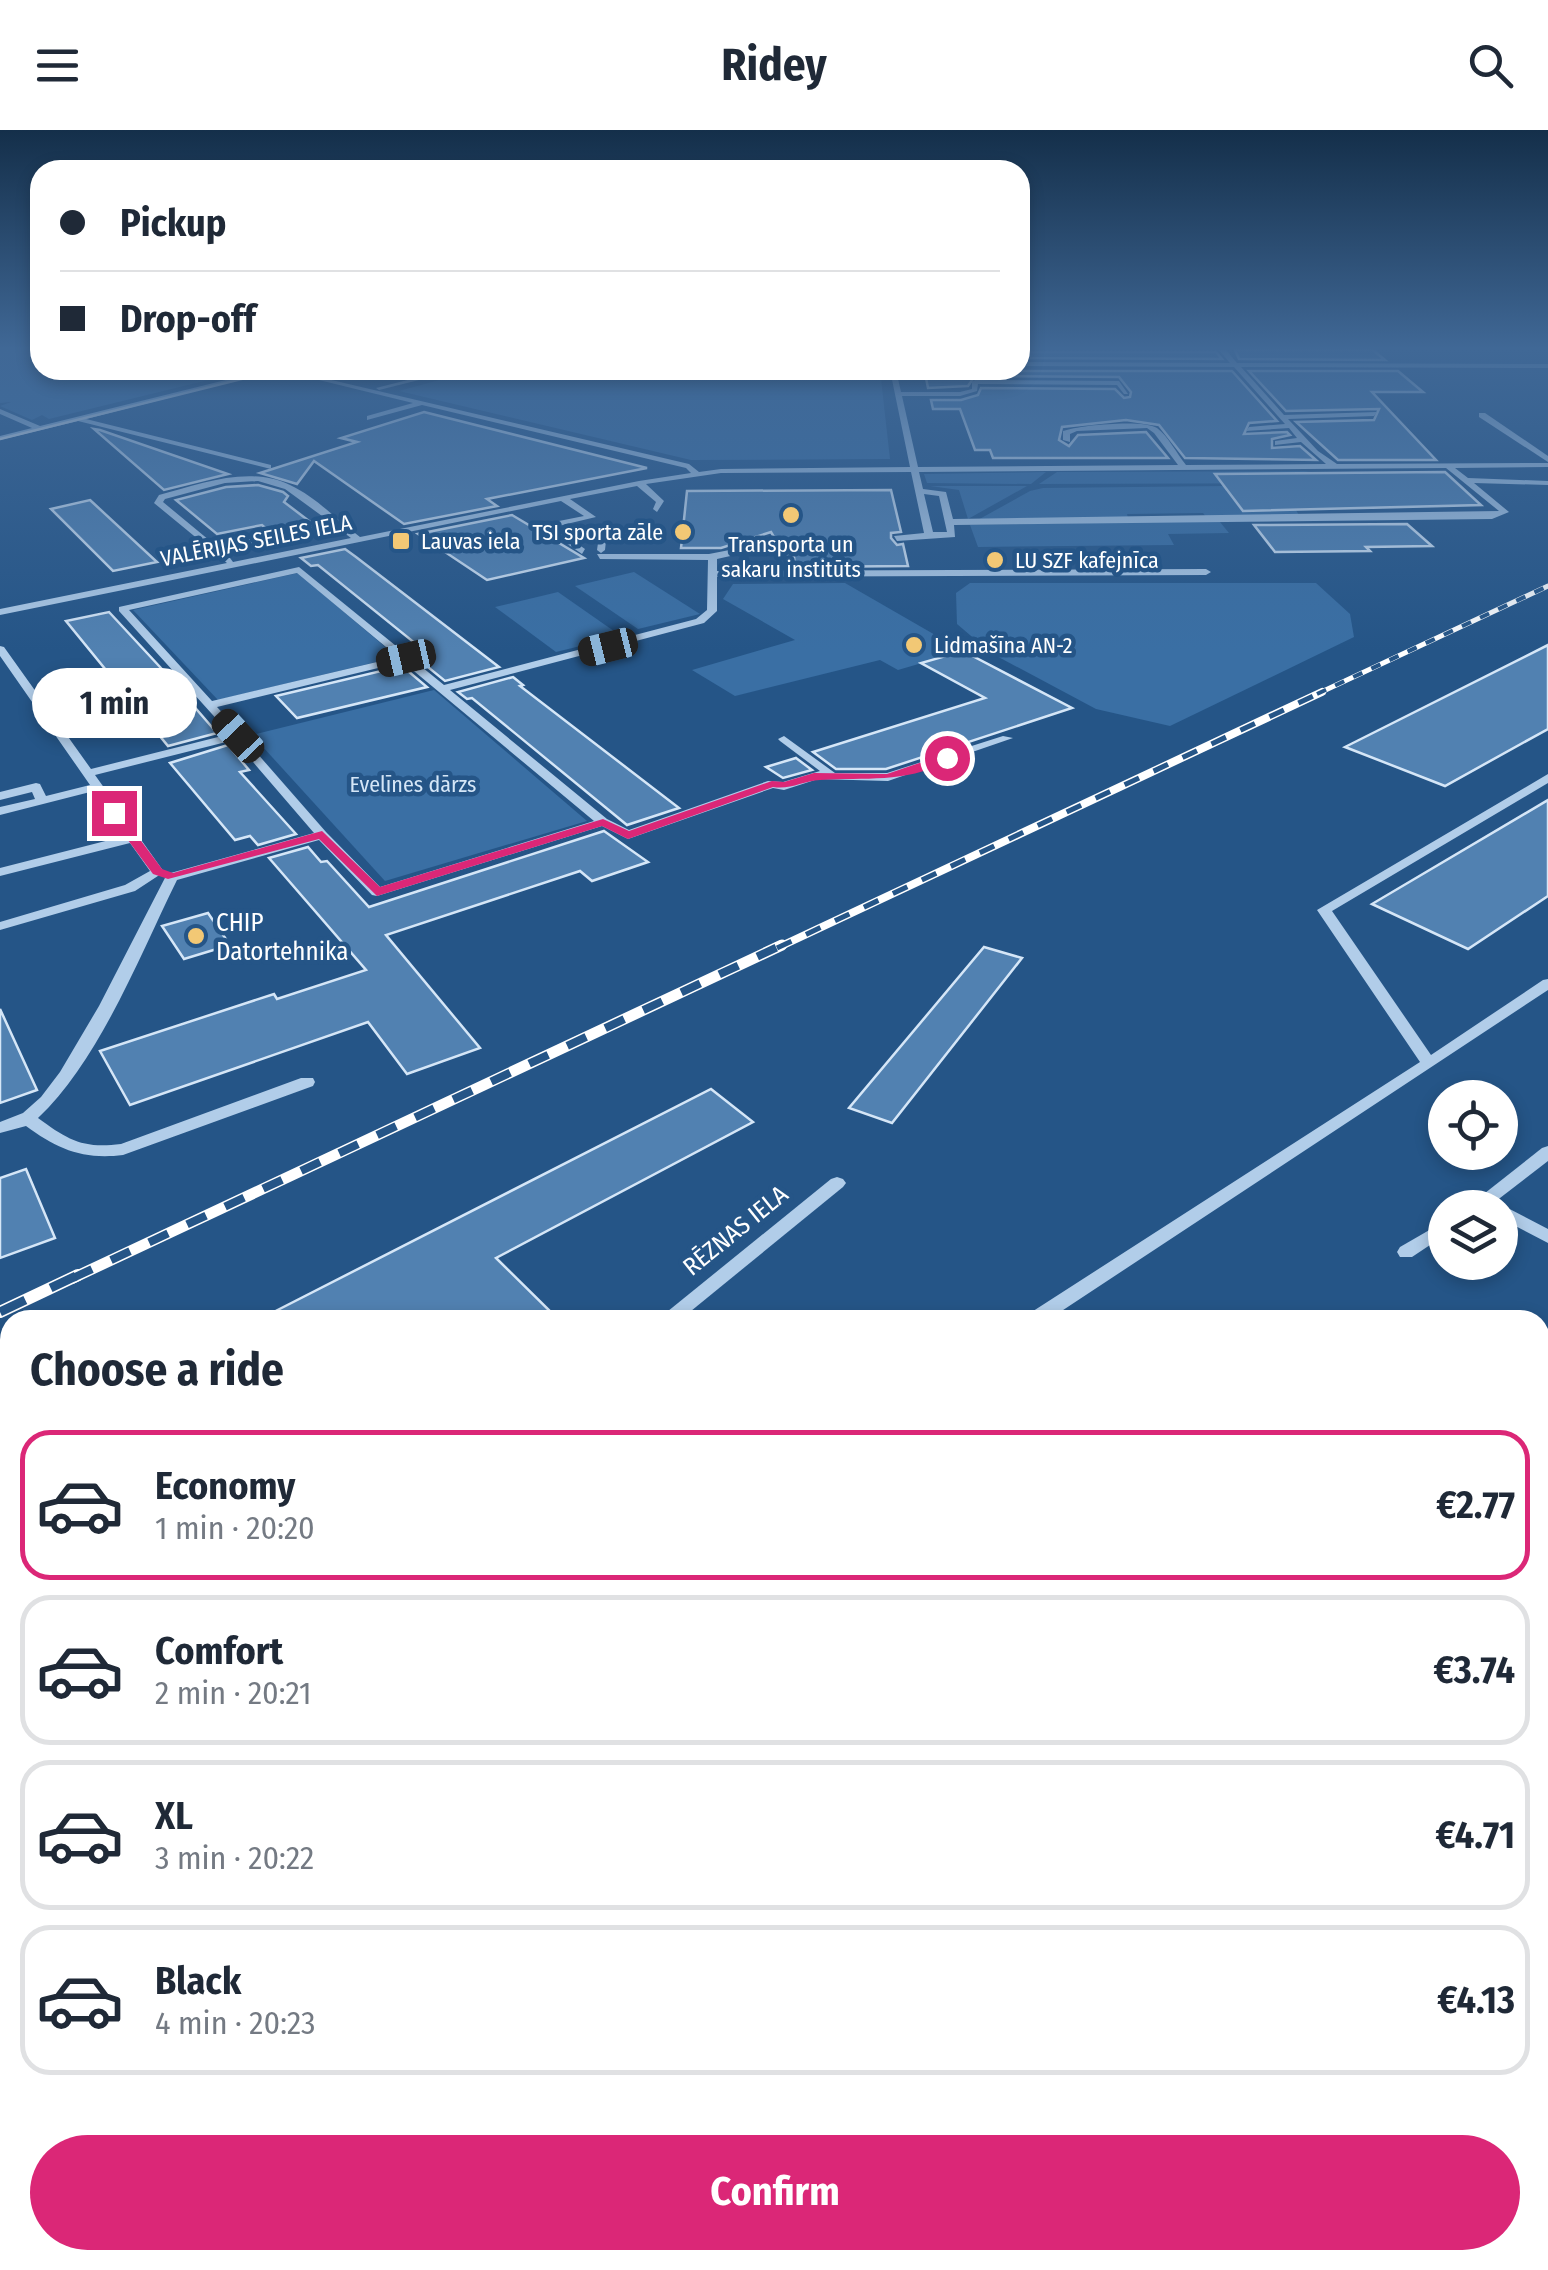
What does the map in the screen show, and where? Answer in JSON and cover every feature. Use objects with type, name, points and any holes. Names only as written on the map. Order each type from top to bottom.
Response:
[{"type":"street","points":[[200,450],[268,467]]},
{"type":"street","points":[[622,450],[689,466],[696,474],[1338,468],[1548,462]]},
{"type":"street","points":[[908,450],[922,491],[929,536]]},
{"type":"street","points":[[1170,450],[1182,467]]},
{"type":"street","points":[[1312,450],[1338,468]]},
{"type":"street","points":[[1258,467],[1303,462],[1315,454]]},
{"type":"street","points":[[951,522],[1492,516],[1504,512],[1448,466]]},
{"type":"street","points":[[1338,468],[1328,470],[1340,484]]},
{"type":"street","name":"VALĒRIJAS SEILES IELA","points":[[0,612],[696,474]]},
{"type":"street","points":[[233,565],[158,503],[162,496],[220,482],[260,480],[286,486],[359,540]]},
{"type":"street","points":[[1469,480],[1548,482]]},
{"type":"street","points":[[640,483],[660,501],[657,510]]},
{"type":"street","points":[[896,538],[952,535],[943,494],[922,491]]},
{"type":"street","points":[[562,498],[592,517],[547,526],[582,552]]},
{"type":"street","points":[[1362,518],[1374,530]]},
{"type":"street","points":[[221,554],[233,545],[339,526]]},
{"type":"street","points":[[564,538],[604,533],[600,553],[713,556],[754,551],[770,539]]},
{"type":"street","points":[[442,688],[700,621],[712,611],[713,556]]},
{"type":"street","points":[[86,774],[238,736],[122,608],[299,570],[603,822],[628,835],[772,784],[784,786],[829,772],[784,739]]},
{"type":"street","points":[[713,574],[1206,572]]},
{"type":"street","points":[[0,649],[5,666],[133,838],[165,874]]},
{"type":"street","points":[[210,705],[406,658]]},
{"type":"street","points":[[814,776],[888,777],[1007,738]]},
{"type":"street","points":[[245,746],[377,892],[603,822]]},
{"type":"street","points":[[1430,1063],[1324,910],[1548,778]]},
{"type":"street","points":[[0,796],[36,787],[42,800]]},
{"type":"street","points":[[0,811],[96,787]]},
{"type":"street","points":[[0,926],[165,874],[322,835]]},
{"type":"street","points":[[0,872],[133,838]]},
{"type":"street","points":[[0,1128],[28,1118],[46,1102],[78,1056],[165,874]]},
{"type":"street","points":[[1049,1310],[1548,983]]},
{"type":"street","points":[[28,1118],[68,1149],[96,1154],[123,1149],[307,1082]]},
{"type":"street","points":[[1507,1190],[1548,1152]]},
{"type":"street","name":"RĒZNAS IELA","points":[[680,1310],[837,1183]]},
{"type":"street","points":[[1518,1222],[1548,1237]]},
{"type":"street","points":[[1406,1252],[1428,1238]]},
{"type":"green space","points":[[648,450],[889,450],[890,459],[691,460]]},
{"type":"green space","points":[[1046,472],[1031,484],[927,483],[924,474]]},
{"type":"green space","points":[[1057,472],[1326,474],[1316,483],[1039,484]]},
{"type":"green space","points":[[1318,485],[1327,490],[1226,491],[1239,507],[1294,507],[1299,515],[1207,518],[1203,513],[1127,514],[1128,518],[976,521],[1030,491],[1043,488]]},
{"type":"green space","points":[[930,486],[1027,486],[968,519],[959,490]]},
{"type":"green space","points":[[1220,522],[1229,533],[1168,534],[1174,545],[978,547],[970,525]]},
{"type":"green space","points":[[634,572],[700,614],[638,629],[575,586]]},
{"type":"green space","points":[[298,573],[397,657],[218,700],[133,610]]},
{"type":"green space","points":[[845,583],[963,651],[898,670],[880,660],[735,696],[692,670],[795,640],[723,599],[733,584]]},
{"type":"green space","points":[[970,583],[1316,583],[1350,614],[1354,637],[1170,726],[1096,709],[991,653],[957,624],[956,593]]},
{"type":"green space","points":[[558,592],[621,636],[556,652],[495,607]]},
{"type":"green space","name":"Evelīnes dārzs","points":[[434,690],[587,821],[385,881],[252,735]]},
{"type":"building","points":[[118,450],[158,450],[228,474],[164,490]]},
{"type":"building","points":[[332,450],[575,450],[647,468],[487,499],[497,506],[404,524],[314,461],[297,484],[260,473]]},
{"type":"building","points":[[975,450],[1161,450],[1168,458],[993,458],[990,450]]},
{"type":"building","points":[[1179,450],[1304,450],[1316,460],[1185,458]]},
{"type":"building","points":[[1327,450],[1426,450],[1436,460],[1338,460]]},
{"type":"building","points":[[1445,472],[1481,505],[1243,511],[1215,474]]},
{"type":"building","points":[[258,485],[283,492],[288,496],[284,502],[313,524],[270,532],[262,525],[217,534],[176,500],[226,487]]},
{"type":"building","name":"Transporta un sakaru institūts","points":[[891,490],[901,532],[891,533],[891,538],[897,545],[903,544],[908,566],[795,567],[794,557],[769,547],[777,542],[771,532],[721,548],[681,548],[687,491]]},
{"type":"building","points":[[90,500],[157,562],[113,571],[51,509]]},
{"type":"building","points":[[512,515],[584,558],[487,580],[418,534]]},
{"type":"building","points":[[1407,524],[1432,546],[1275,552],[1254,525]]},
{"type":"building","points":[[345,549],[499,667],[445,681],[418,659],[431,656],[318,565],[311,566],[301,558]]},
{"type":"building","points":[[109,612],[217,733],[168,746],[66,621]]},
{"type":"building","points":[[1548,645],[1548,729],[1445,786],[1345,747]]},
{"type":"building","points":[[963,651],[1072,708],[886,769],[836,769],[813,752],[985,698],[921,663]]},
{"type":"building","points":[[402,666],[427,687],[297,718],[276,696]]},
{"type":"building","points":[[513,677],[679,808],[627,825],[472,698],[458,692]]},
{"type":"building","points":[[228,745],[249,770],[240,772],[296,834],[258,845],[250,836],[235,840],[170,763]]},
{"type":"building","points":[[796,758],[812,770],[783,778],[766,767]]},
{"type":"building","points":[[1548,800],[1548,896],[1468,949],[1372,904]]},
{"type":"building","points":[[604,831],[648,862],[592,881],[580,871],[386,935],[480,1048],[407,1074],[368,1022],[130,1105],[100,1051],[274,994],[277,999],[366,970],[269,858],[308,847],[321,862],[327,861],[369,907]]},
{"type":"building","name":"CHIP Datortehnika","points":[[208,913],[230,945],[184,959],[162,926]]},
{"type":"building","points":[[984,947],[1022,958],[892,1123],[849,1108]]},
{"type":"building","points":[[0,1009],[37,1090],[0,1103]]},
{"type":"building","points":[[711,1089],[753,1122],[496,1258],[549,1310],[278,1310]]},
{"type":"building","points":[[26,1169],[55,1238],[0,1258],[0,1178]]},
{"type":"railway","points":[[1317,694],[1548,586]]},
{"type":"railway","points":[[777,948],[1322,692]]},
{"type":"railway","points":[[73,1278],[782,945]]},
{"type":"railway","points":[[4,1310],[78,1275]]},
{"type":"place","name":"Transporta un sakaru institūts","points":[[791,515]]},
{"type":"place","name":"TSI sporta zāle","points":[[683,532]]},
{"type":"place","name":"Lauvas iela","points":[[401,541]]},
{"type":"place","name":"LU SZF kafejnīca","points":[[995,560]]},
{"type":"place","name":"Lidmašīna AN-2","points":[[914,645]]},
{"type":"place","name":"CHIP Datortehnika","points":[[196,936]]},
{"type":"route","points":[[114,813],[157,872],[172,877],[322,835],[377,892],[603,822],[628,835],[772,784],[784,786],[814,776],[888,777],[947,758]]}]
